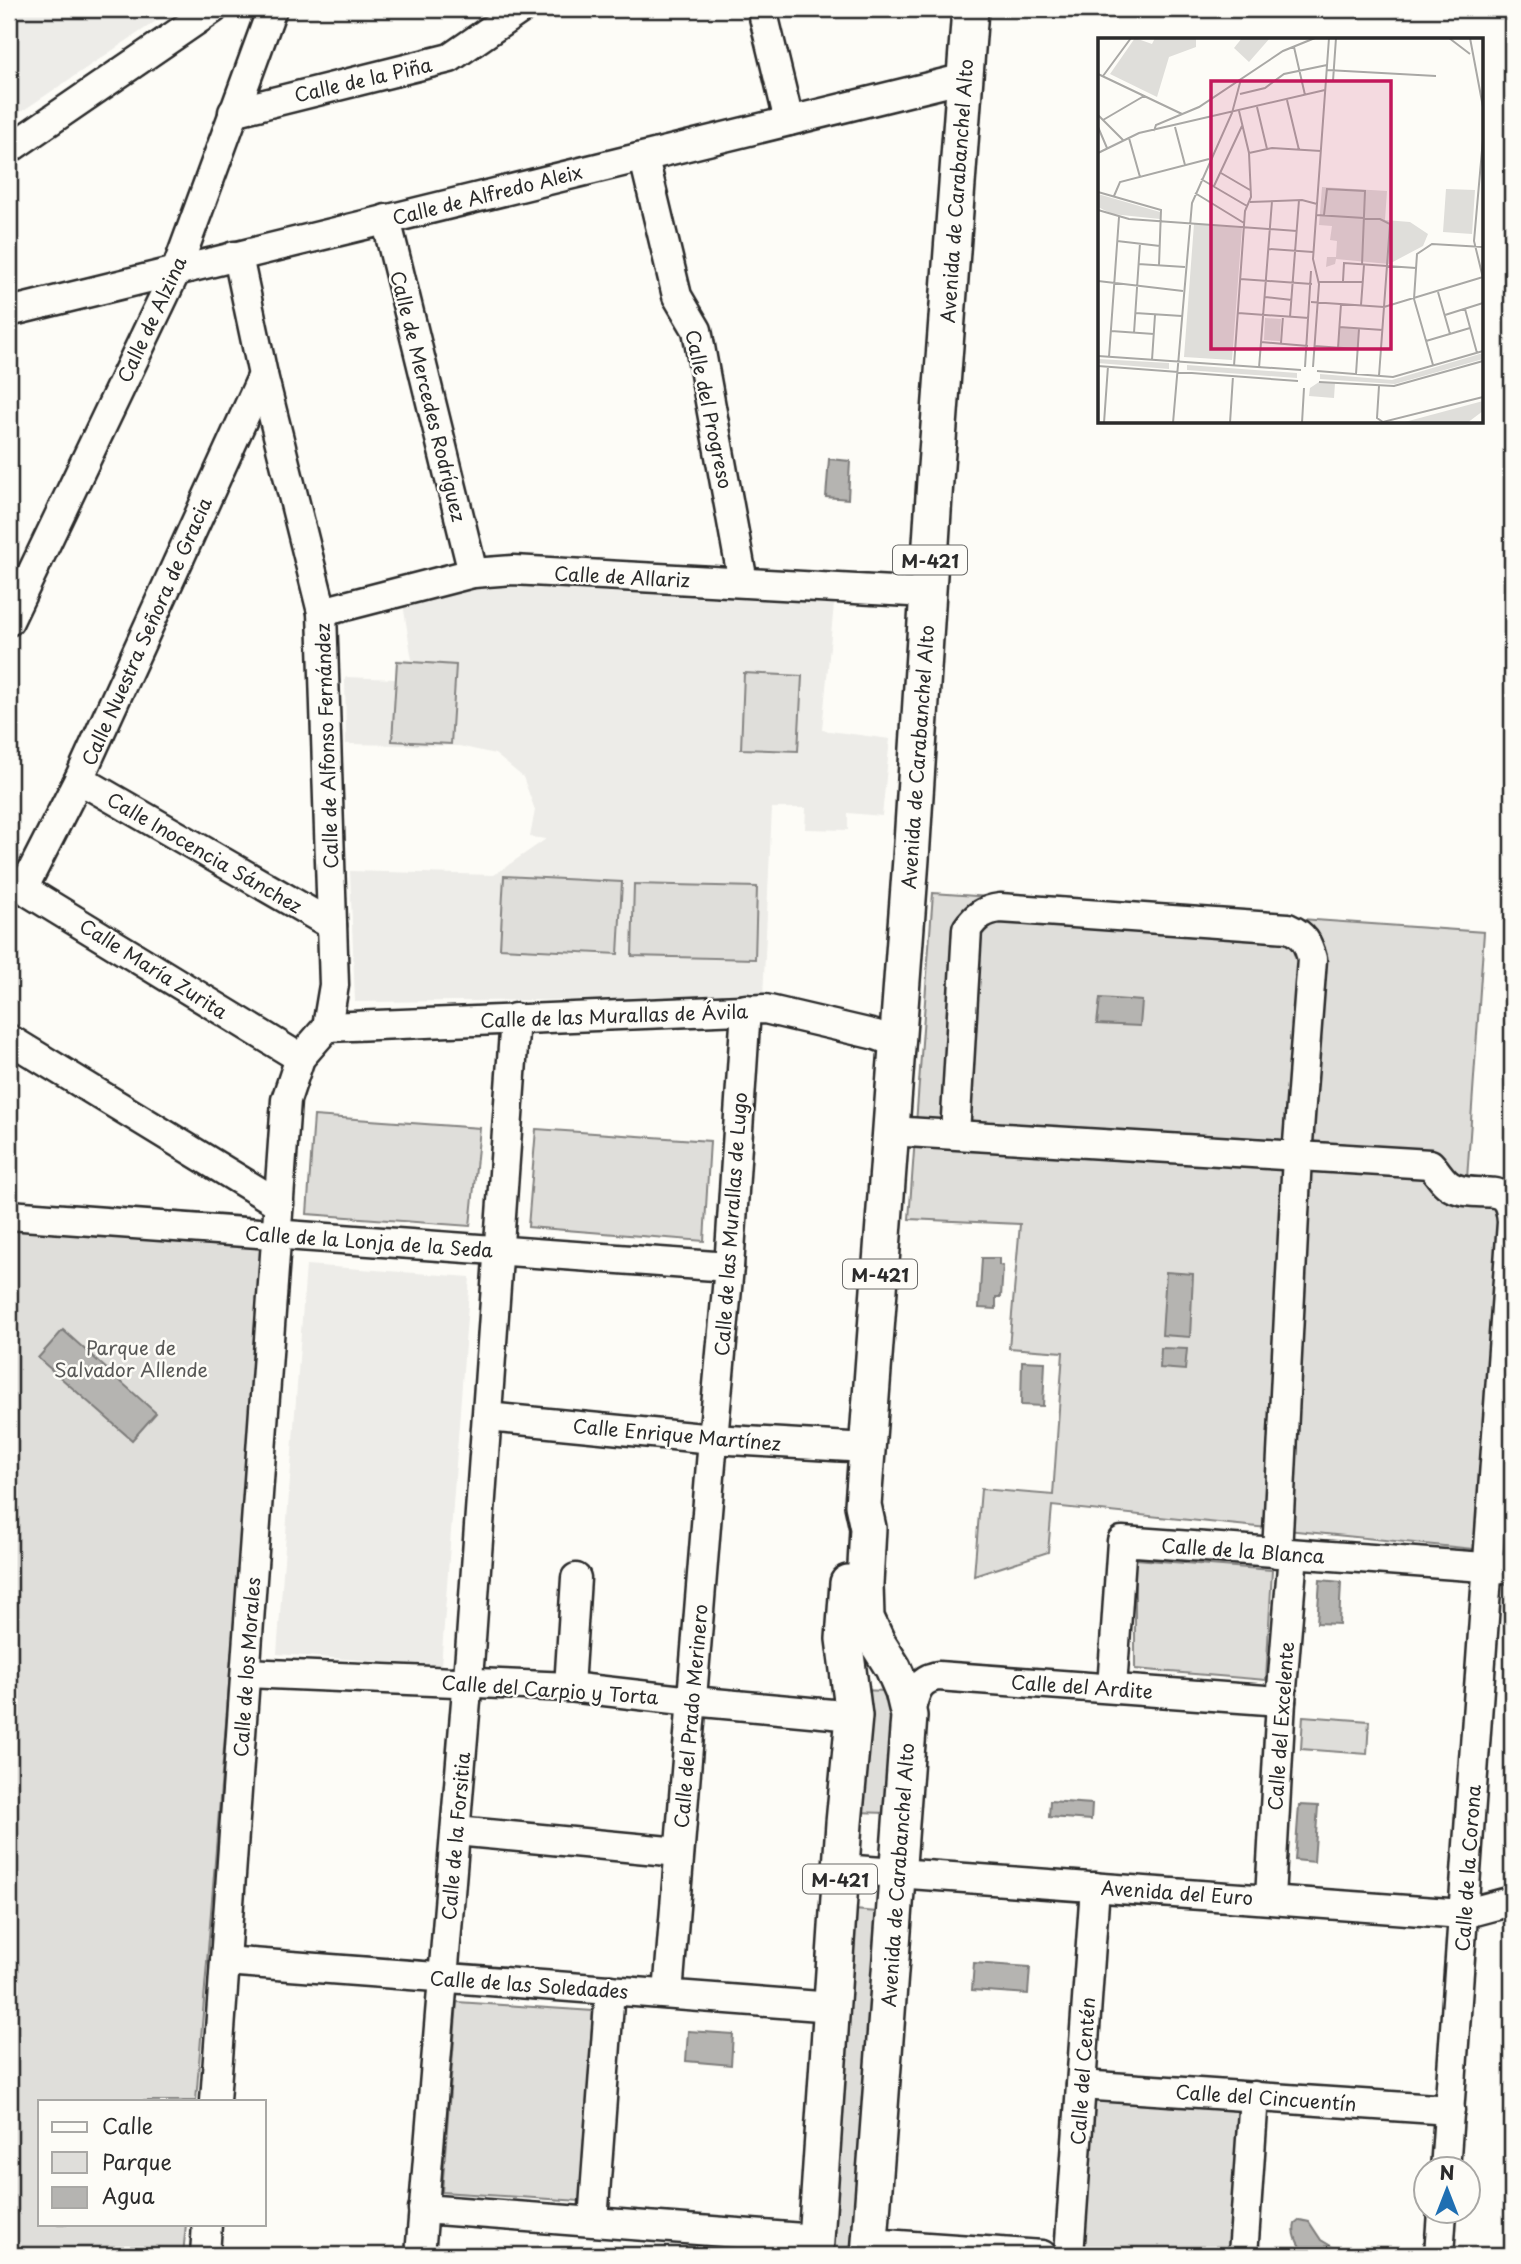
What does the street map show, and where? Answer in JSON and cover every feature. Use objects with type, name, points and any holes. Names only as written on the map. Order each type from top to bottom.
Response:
[{"type":"main road","name":"Avenida de Carabanchel Alto","points":[[815,2247],[854,1716],[844,1639],[845,1620],[852,1542],[863,1504],[970,9]]},
{"type":"main road","name":"Avenida de Carabanchel Alto","points":[[863,1504],[868,1528],[866,1618],[893,1668],[903,1691],[909,1716],[870,2249]]},
{"type":"street","points":[[9,149],[212,9]]},
{"type":"street","name":"Calle de Alzina","points":[[9,621],[176,271],[272,9]]},
{"type":"street","name":"Calle de la Piña","points":[[233,112],[450,58],[521,9]]},
{"type":"street","points":[[762,9],[789,121]]},
{"type":"street","name":"Calle de Alfredo Aleix","points":[[9,312],[964,78]]},
{"type":"street","name":"Calle del Progreso","points":[[644,158],[677,296],[697,330],[743,582]]},
{"type":"street","name":"Calle de Mercedes Rodríguez","points":[[386,219],[473,573]]},
{"type":"street","name":"Calle de Alfonso Fernández","points":[[234,256],[240,266],[263,375],[322,612],[334,985],[327,1027]]},
{"type":"street","name":"Calle Nuestra Señora de Gracia","points":[[17,883],[79,779],[263,375]]},
{"type":"street","name":"Calle de Allariz","points":[[322,612],[473,573],[513,570],[928,593]]},
{"type":"street","name":"Calle Inocencia Sánchez","points":[[79,779],[332,925]]},
{"type":"street","name":"Calle María Zurita","points":[[17,883],[300,1058]]},
{"type":"street","name":"Calle del Excelente","points":[[955,1134],[967,929],[976,916],[988,909],[1288,928],[1301,934],[1308,944],[1311,959],[1297,1156],[1281,1701],[1270,1898]]},
{"type":"street","name":"Calle de las Murallas de Ávila","points":[[327,1027],[746,1009],[778,1010],[897,1043]]},
{"type":"street","name":"Calle de las Murallas de Lugo","points":[[713,1439],[729,1267],[746,1009]]},
{"type":"street","name":"Calle de la Forsitia","points":[[420,2255],[441,1977],[468,1683],[515,1018]]},
{"type":"street","points":[[278,1234],[286,1100],[300,1058],[327,1027]]},
{"type":"street","points":[[9,1040],[279,1204]]},
{"type":"street","points":[[890,1131],[1297,1156]]},
{"type":"street","name":"Calle de la Corona","points":[[1297,1156],[1430,1164],[1445,1182],[1454,1188],[1497,1192],[1506,1198],[1511,1209],[1500,1568],[1463,1914],[1447,2156]]},
{"type":"street","name":"Calle de la Lonja de la Seda","points":[[9,1215],[729,1267]]},
{"type":"street","name":"Calle de los Morales","points":[[215,2100],[278,1234]]},
{"type":"street","name":"Calle Enrique Martínez","points":[[487,1417],[713,1439],[867,1448]]},
{"type":"street","name":"Calle del Prado Merinero","points":[[668,1994],[713,1439]]},
{"type":"street","name":"Calle de la Blanca","points":[[1112,1688],[1122,1541],[1500,1568]]},
{"type":"street","points":[[569,1687],[576,1578]]},
{"type":"street","name":"Calle del Carpio y Torta","points":[[246,1672],[569,1687],[854,1716]]},
{"type":"street","name":"Calle del Ardite","points":[[909,1716],[919,1685],[927,1678],[938,1676],[1281,1701]]},
{"type":"street","points":[[456,1831],[679,1852]]},
{"type":"street","name":"Avenida del Euro","points":[[841,1869],[1463,1914],[1512,1901]]},
{"type":"street","name":"Calle del Centén","points":[[1069,2255],[1095,1887]]},
{"type":"street","name":"Calle de las Soledades","points":[[225,1961],[833,2007]]},
{"type":"street","points":[[593,2221],[610,1990]]},
{"type":"street","name":"Calle del Cincuentín","points":[[1081,2085],[1450,2109]]},
{"type":"street","points":[[1243,2255],[1254,2096]]},
{"type":"street","points":[[423,2209],[593,2221],[815,2247]]},
{"type":"street","points":[[205,2255],[207,2226]]},
{"type":"street","points":[[1439,2255],[1442,2226]]},
{"type":"street","points":[[870,2249],[1042,2255]]},
{"type":"shaded area","points":[[9,9],[174,9],[9,120]]},
{"type":"shaded area","points":[[491,586],[834,604],[822,730],[890,739],[882,816],[848,813],[848,830],[805,829],[806,808],[772,808],[763,998],[355,1002],[350,871],[494,875],[546,839],[530,837],[535,810],[523,777],[495,754],[459,746],[346,744],[345,677],[395,679],[396,659],[412,660],[403,604]]},
{"type":"shaded area","points":[[306,1265],[470,1277],[441,1666],[277,1654]]},
{"type":"green space","points":[[397,661],[456,665],[451,744],[392,741]]},
{"type":"green space","points":[[744,673],[802,676],[798,751],[741,749]]},
{"type":"green space","points":[[504,876],[622,882],[618,954],[500,948]]},
{"type":"green space","points":[[634,884],[757,887],[755,959],[632,956]]},
{"type":"green space","points":[[933,893],[1484,932],[1467,1179],[1512,1183],[1512,1549],[1503,1552],[1052,1506],[1048,1552],[974,1576],[981,1489],[1053,1495],[1063,1352],[1009,1348],[1020,1224],[909,1219]]},
{"type":"green space","points":[[314,1116],[480,1128],[470,1226],[307,1214]]},
{"type":"green space","points":[[536,1129],[710,1141],[704,1241],[528,1227]]},
{"type":"green space","name":"Parque de Salvador Allende","points":[[9,1224],[264,1244],[196,2100],[38,2100],[38,2226],[186,2226],[183,2255],[9,2255]]},
{"type":"green space","points":[[1135,1559],[1272,1570],[1266,1680],[1135,1669]]},
{"type":"green space","points":[[860,1690],[886,1691],[892,1704],[888,1813],[855,1812]]},
{"type":"green space","points":[[1303,1716],[1369,1721],[1367,1754],[1301,1749]]},
{"type":"green space","points":[[854,1910],[877,1912],[855,2255],[831,2255]]},
{"type":"green space","points":[[457,2002],[593,2011],[580,2201],[442,2192]]},
{"type":"green space","points":[[1081,2085],[1254,2096],[1243,2255],[1069,2255]]},
{"type":"water","points":[[829,459],[850,461],[848,499],[826,497]]},
{"type":"water","points":[[1100,998],[1142,1001],[1140,1026],[1097,1024]]},
{"type":"water","points":[[982,1258],[999,1258],[999,1265],[1003,1266],[1001,1297],[996,1297],[996,1309],[979,1308]]},
{"type":"water","points":[[1166,1272],[1193,1274],[1190,1337],[1162,1335]]},
{"type":"water","points":[[63,1330],[156,1413],[132,1440],[38,1358]]},
{"type":"water","points":[[1161,1348],[1187,1349],[1185,1370],[1160,1368]]},
{"type":"water","points":[[1022,1361],[1045,1362],[1043,1406],[1021,1405]]},
{"type":"water","points":[[1320,1580],[1341,1582],[1339,1624],[1317,1623]]},
{"type":"water","points":[[1050,1801],[1092,1804],[1091,1820],[1049,1817]]},
{"type":"water","points":[[1299,1805],[1318,1806],[1314,1862],[1295,1860]]},
{"type":"water","points":[[974,1963],[1030,1967],[1028,1994],[972,1990]]},
{"type":"water","points":[[688,2031],[733,2034],[731,2065],[686,2061]]},
{"type":"water","points":[[1300,2220],[1309,2222],[1321,2240],[1336,2249],[1335,2255],[1305,2254],[1294,2232],[1295,2224]]}]
